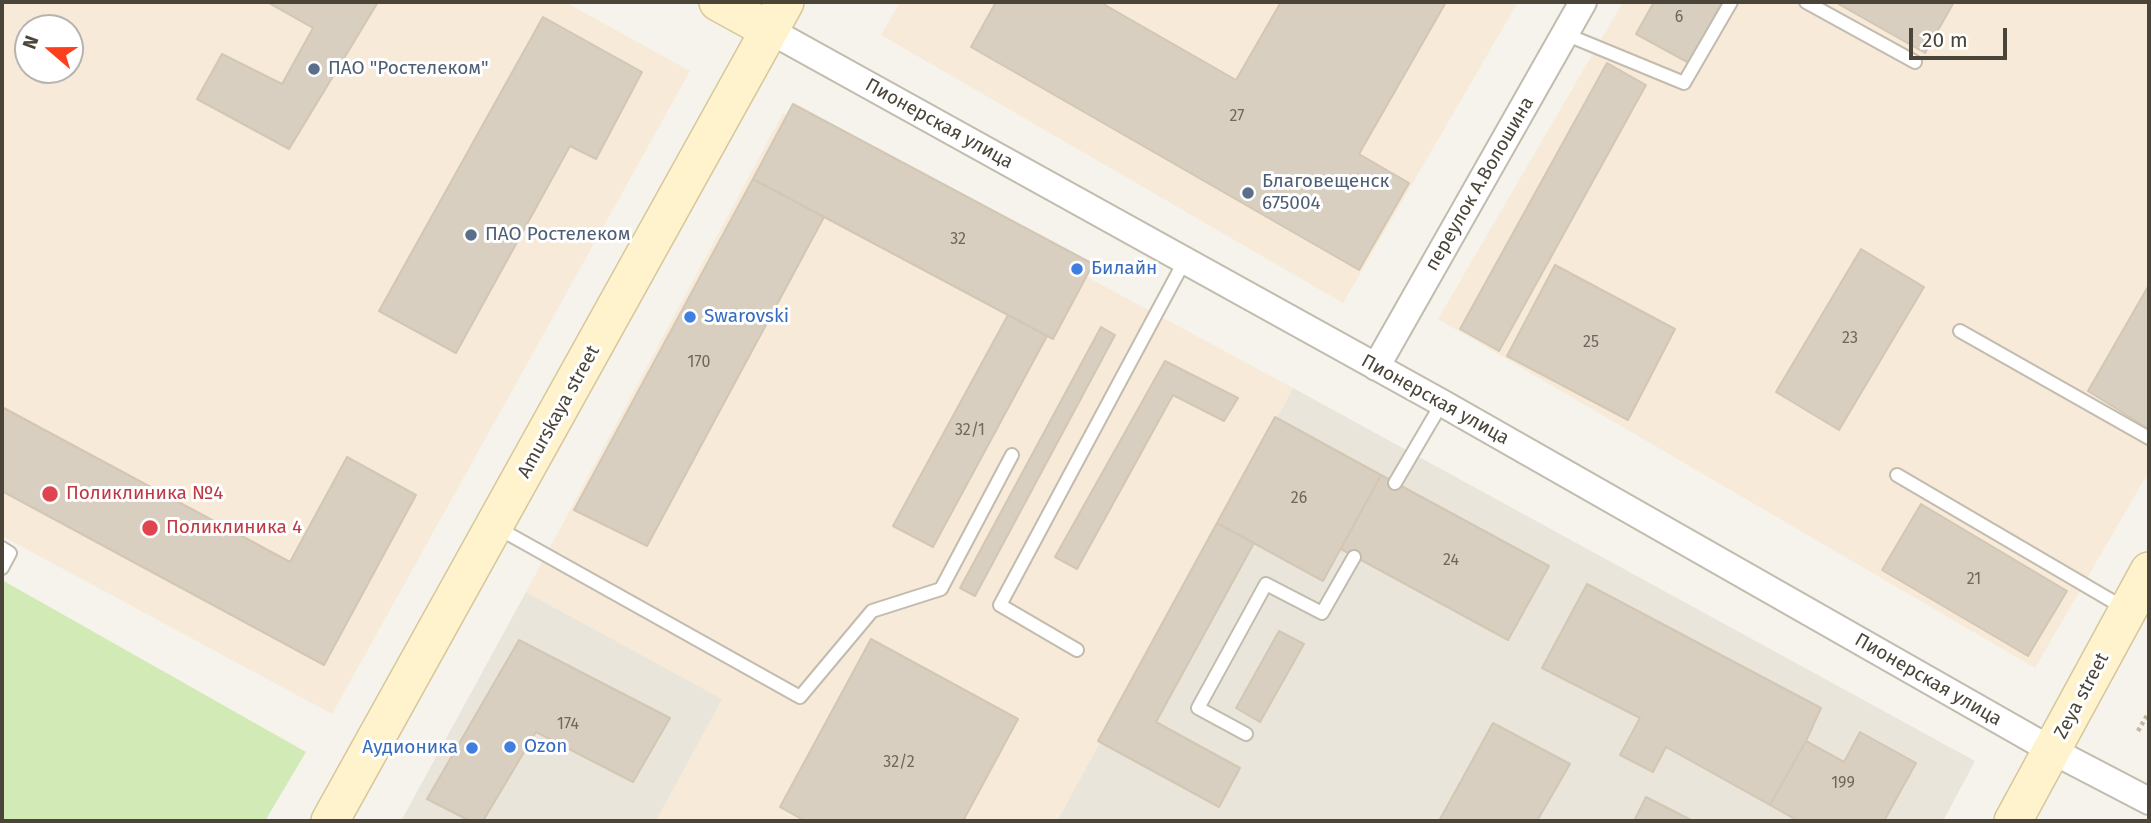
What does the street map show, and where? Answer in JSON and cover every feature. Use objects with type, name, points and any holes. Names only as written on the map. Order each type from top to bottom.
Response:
[{"type":"street","name":"Пионерская улица","points":[[718,2],[777,16],[1185,260],[2053,751],[2149,801]]},
{"type":"street","name":"переулок А.Волошина","points":[[1376,367],[1584,2]]},
{"type":"street","name":"Amurskaya street","points":[[330,821],[777,16]]},
{"type":"street","name":"Zeya street","points":[[2013,821],[2149,571]]},
{"type":"lane","points":[[1565,34],[1684,83],[1731,2]]},
{"type":"lane","points":[[1806,2],[1915,62]]},
{"type":"lane","points":[[1077,650],[1000,606],[1185,260]]},
{"type":"lane","points":[[1960,331],[2149,438]]},
{"type":"lane","points":[[1395,483],[1442,403]]},
{"type":"lane","points":[[495,527],[800,697],[872,611],[941,589],[1012,456]]},
{"type":"lane","points":[[1897,475],[2127,610]]},
{"type":"lane","points":[[2,548],[10,553],[2,568]]},
{"type":"lane","points":[[1246,734],[1198,708],[1266,584],[1322,613],[1354,556]]},
{"type":"path","points":[[2138,731],[2149,712]]},
{"type":"shaded area","points":[[2,2],[565,2],[690,71],[332,714],[2,536]]},
{"type":"shaded area","points":[[900,2],[1518,2],[1343,303],[881,35]]},
{"type":"shaded area","points":[[1623,2],[2149,2],[2149,471],[2035,668],[1438,319]]},
{"type":"shaded area","points":[[783,113],[1293,388],[1057,821],[656,821],[722,699],[526,592]]},
{"type":"shaded area","points":[[1293,388],[1975,761],[1943,821],[1057,821]]},
{"type":"shaded area","points":[[526,592],[723,699],[656,821],[401,821]]},
{"type":"green space","points":[[2,580],[306,752],[265,821],[2,821]]},
{"type":"building","name":"ПАО \"Ростелеком\"","points":[[267,2],[378,2],[289,149],[197,99],[222,54],[282,84],[313,28]]},
{"type":"building","points":[[996,2],[1106,2],[1105,5],[1236,80],[1281,2],[1446,2],[1359,154],[1409,183],[1359,270],[971,47]]},
{"type":"building","points":[[1654,2],[1722,2],[1689,63],[1636,34]]},
{"type":"building","points":[[1835,2],[1954,2],[1925,53]]},
{"type":"building","name":"ПАО Ростелеком","points":[[543,17],[642,72],[596,159],[570,146],[456,353],[379,311]]},
{"type":"building","points":[[1607,63],[1646,85],[1499,351],[1460,329]]},
{"type":"building","points":[[793,104],[1093,264],[1053,339],[753,179]]},
{"type":"building","points":[[753,179],[824,217],[647,546],[574,510]]},
{"type":"building","points":[[1861,249],[1924,287],[1839,430],[1776,392]]},
{"type":"building","points":[[1555,265],[1675,329],[1628,420],[1507,356]]},
{"type":"building","points":[[2149,285],[2149,429],[2088,391]]},
{"type":"building","points":[[1008,315],[1047,336],[933,547],[893,526]]},
{"type":"building","points":[[1101,327],[1115,335],[975,596],[960,588]]},
{"type":"building","points":[[1165,361],[1238,398],[1224,421],[1173,395],[1077,569],[1055,557]]},
{"type":"building","name":"Поликлиника 4","points":[[2,407],[290,562],[347,457],[416,495],[324,665],[2,491]]},
{"type":"building","points":[[1275,417],[1381,475],[1323,581],[1217,523]]},
{"type":"building","points":[[1381,475],[1549,566],[1508,640],[1341,549]]},
{"type":"building","points":[[1921,504],[2067,591],[2028,656],[1882,570]]},
{"type":"building","points":[[1217,523],[1254,543],[1156,722],[1240,768],[1219,807],[1098,741]]},
{"type":"building","points":[[1587,584],[1821,708],[1770,805],[1666,747],[1653,772],[1620,755],[1640,718],[1542,668]]},
{"type":"building","points":[[1279,631],[1304,644],[1260,722],[1236,708]]},
{"type":"building","points":[[871,639],[1018,719],[963,821],[805,821],[780,807]]},
{"type":"building","points":[[519,640],[670,718],[633,782],[536,732],[483,821],[470,821],[427,799]]},
{"type":"building","points":[[1493,723],[1570,764],[1537,821],[1439,821]]},
{"type":"building","points":[[1860,732],[1916,763],[1884,821],[1798,821],[1770,805],[1806,741],[1844,762]]},
{"type":"building","points":[[1646,797],[1693,821],[1634,821]]},
{"type":"place","name":"ПАО \"Ростелеком\"","points":[[314,69]]},
{"type":"place","name":"Благовещенск 675004","points":[[1248,193]]},
{"type":"place","name":"ПАО Ростелеком","points":[[471,235]]},
{"type":"place","name":"Билайн","points":[[1077,269]]},
{"type":"place","name":"Swarovski","points":[[690,317]]},
{"type":"place","name":"Поликлиника №4","points":[[50,494]]},
{"type":"place","name":"Поликлиника 4","points":[[150,528]]},
{"type":"place","name":"Ozon","points":[[510,747]]},
{"type":"place","name":"Аудионика","points":[[472,748]]}]
